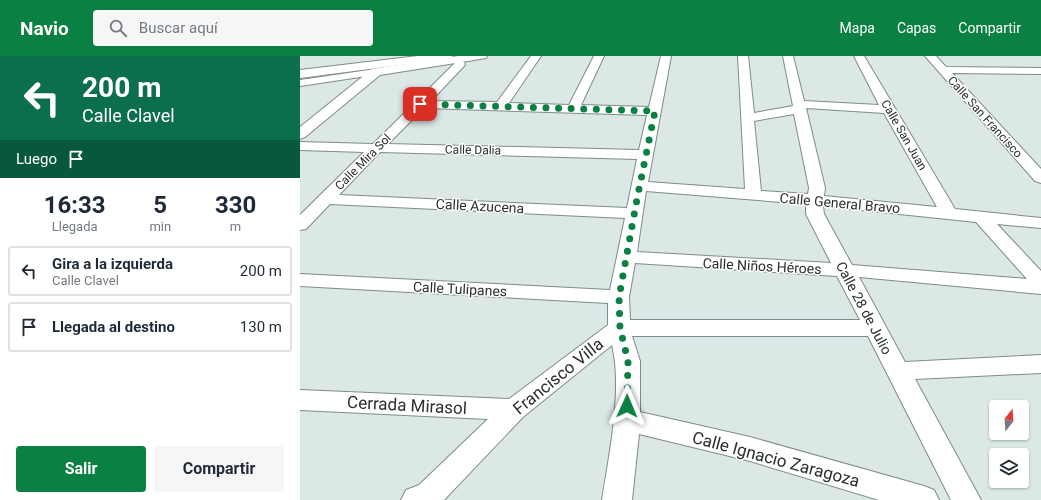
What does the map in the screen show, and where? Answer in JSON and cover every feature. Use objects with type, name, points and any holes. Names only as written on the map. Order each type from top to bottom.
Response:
[{"type":"main road","points":[[300,64],[371,56]]},
{"type":"main road","points":[[300,74],[447,56]]},
{"type":"main road","points":[[300,134],[376,72],[466,59]]},
{"type":"street","points":[[466,59],[482,56]]},
{"type":"street","points":[[501,106],[536,56]]},
{"type":"street","points":[[573,109],[599,56]]},
{"type":"street","points":[[617,500],[627,420],[628,361],[620,328],[619,297],[639,186],[666,56]]},
{"type":"street","points":[[743,56],[753,195]]},
{"type":"street","name":"Calle 28 de Julio","points":[[788,56],[817,188],[814,208],[815,214],[966,500]]},
{"type":"street","name":"Calle San Juan","points":[[859,56],[888,109],[950,213]]},
{"type":"street","name":"Calle San Francisco","points":[[930,56],[1041,178]]},
{"type":"street","name":"Calle Mira Sol","points":[[300,225],[466,59]]},
{"type":"street","points":[[942,70],[1041,71]]},
{"type":"street","points":[[300,83],[376,72]]},
{"type":"street","points":[[420,104],[655,111]]},
{"type":"street","points":[[747,118],[799,107],[888,109]]},
{"type":"street","name":"Calle Dalia","points":[[300,146],[646,155]]},
{"type":"street","points":[[1020,156],[1041,156]]},
{"type":"street","name":"Calle General Bravo","points":[[639,186],[816,200],[1041,223]]},
{"type":"street","name":"Calle Azucena","points":[[326,200],[634,213]]},
{"type":"street","points":[[982,217],[1041,283]]},
{"type":"street","name":"Calle Niños Héroes","points":[[626,257],[844,270],[1041,287]]},
{"type":"street","name":"Calle Tulipanes","points":[[300,280],[619,297]]},
{"type":"street","points":[[620,328],[874,328]]},
{"type":"street","name":"Francisco Villa","points":[[416,500],[428,496],[514,410],[620,328]]},
{"type":"street","points":[[897,371],[1041,364]]},
{"type":"street","name":"Cerrada Mirasol","points":[[300,400],[514,410]]},
{"type":"street","name":"Calle Ignacio Zaragoza","points":[[627,420],[750,449],[924,500]]},
{"type":"route","points":[[420,104],[655,111],[619,297],[620,328],[628,361],[627,406]]}]
